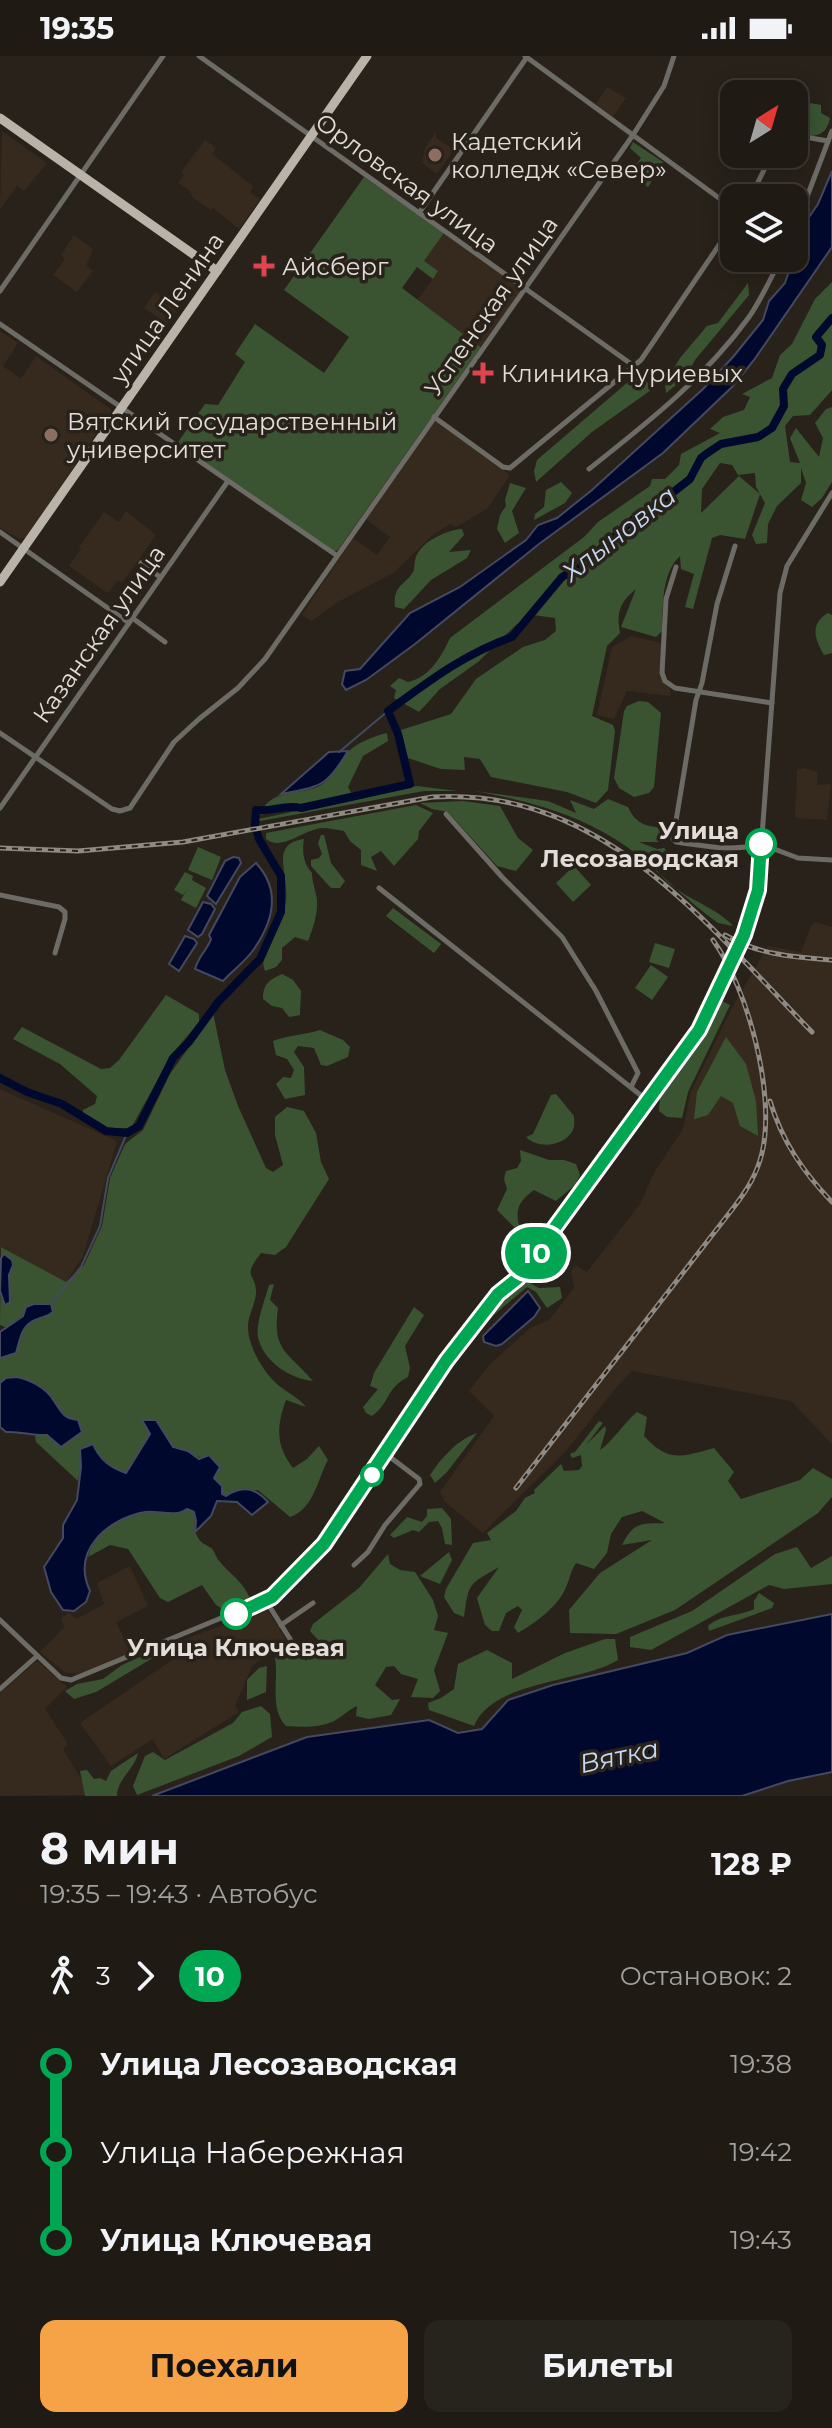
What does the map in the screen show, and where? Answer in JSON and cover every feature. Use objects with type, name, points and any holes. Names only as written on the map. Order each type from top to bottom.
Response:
[{"type":"main road","name":"улица Ленина","points":[[0,582],[367,56]]},
{"type":"main road","points":[[0,118],[217,271]]},
{"type":"street","points":[[0,291],[163,56]]},
{"type":"street","name":"Орловская улица","points":[[199,56],[634,366]]},
{"type":"street","points":[[419,213],[526,56],[720,199]]},
{"type":"street","name":"Успенская улица","points":[[36,757],[107,806],[120,811],[130,808],[183,733],[238,688],[261,664],[633,135],[664,86],[674,56]]},
{"type":"street","points":[[808,194],[832,131]]},
{"type":"street","points":[[808,138],[828,141]]},
{"type":"street","points":[[434,417],[503,467],[510,468],[641,360],[720,244]]},
{"type":"street","points":[[589,469],[668,406],[698,377],[749,316],[773,272]]},
{"type":"street","points":[[0,324],[336,555]]},
{"type":"street","name":"Казанская улица","points":[[0,808],[228,481]]},
{"type":"street","points":[[0,1620],[61,1678],[71,1680],[85,1677],[266,1601],[324,1544],[446,1361],[498,1294],[518,1278],[699,1030],[730,969],[758,890],[780,593],[785,571],[832,493]]},
{"type":"street","points":[[0,532],[165,642]]},
{"type":"street","points":[[735,546],[717,604],[673,839],[725,849],[744,849],[761,844],[798,858],[832,860]]},
{"type":"street","points":[[141,563],[160,577]]},
{"type":"street","points":[[676,567],[666,599],[663,676],[671,686],[772,703]]},
{"type":"street","points":[[0,733],[36,757]]},
{"type":"street","points":[[446,814],[562,937],[596,991],[638,1073],[631,1087]]},
{"type":"street","points":[[379,888],[648,1101]]},
{"type":"street","points":[[0,895],[59,907],[65,912],[55,953]]},
{"type":"street","points":[[354,1565],[368,1552],[385,1525],[420,1484],[419,1479],[386,1454]]},
{"type":"street","points":[[266,1601],[292,1642]]},
{"type":"street","points":[[281,1625],[313,1603]]},
{"type":"street","points":[[0,1689],[37,1656]]},
{"type":"shaded area","points":[[607,87],[626,98],[612,118],[595,105]]},
{"type":"shaded area","points":[[2,131],[47,163],[24,191],[17,186],[0,209]]},
{"type":"shaded area","points":[[436,132],[436,138],[454,150],[437,174],[422,163],[423,151]]},
{"type":"shaded area","points":[[205,140],[216,148],[212,154],[253,186],[250,192],[260,199],[239,229],[213,208],[211,210],[193,198],[189,190],[178,183],[184,175],[181,172]]},
{"type":"shaded area","points":[[444,233],[519,287],[521,292],[481,347],[461,337],[463,334],[418,299],[438,272],[424,261]]},
{"type":"shaded area","points":[[74,235],[93,249],[86,266],[93,271],[77,292],[53,275],[65,259],[61,255]]},
{"type":"shaded area","points":[[155,292],[178,309],[167,324],[144,308]]},
{"type":"shaded area","name":"Вятский государственный университет","points":[[0,331],[18,343],[3,366],[21,379],[36,356],[112,410],[27,537],[20,539],[0,528]]},
{"type":"shaded area","points":[[435,421],[510,475],[487,509],[456,527],[450,524],[433,535],[393,573],[340,601],[311,621],[302,615],[353,538],[377,555],[390,537],[366,519]]},
{"type":"shaded area","points":[[126,511],[156,535],[122,583],[117,581],[106,592],[69,566],[104,512],[119,522]]},
{"type":"shaded area","points":[[631,636],[662,643],[659,675],[671,690],[670,696],[627,691],[614,719],[597,715],[612,647]]},
{"type":"shaded area","points":[[804,768],[818,772],[817,785],[831,784],[827,820],[795,818],[797,770]]},
{"type":"shaded area","points":[[816,922],[832,927],[832,1444],[791,1401],[632,1371],[566,1451],[483,1533],[444,1501],[440,1492],[494,1416],[469,1391],[490,1364],[530,1328],[549,1320],[574,1288],[571,1271],[576,1265],[587,1272],[640,1204],[655,1171],[683,1129],[691,1091],[734,1004],[768,946],[801,952],[812,924]]},
{"type":"shaded area","points":[[0,1089],[117,1141],[83,1256],[66,1283],[2,1247],[0,1250]]},
{"type":"shaded area","points":[[130,1566],[148,1606],[116,1622],[132,1654],[85,1674],[66,1673],[40,1652],[64,1627],[61,1618],[69,1613],[76,1619],[104,1604],[97,1583]]},
{"type":"shaded area","points":[[267,1609],[286,1640],[252,1666],[235,1706],[239,1712],[164,1759],[153,1739],[111,1766],[80,1723],[182,1653],[174,1643]]},
{"type":"shaded area","points":[[37,1661],[67,1687],[45,1709],[68,1744],[63,1749],[91,1795],[0,1796],[0,1693]]},
{"type":"green space","points":[[810,103],[821,105],[821,113],[830,118],[825,130],[817,135],[808,135]]},
{"type":"green space","points":[[633,142],[663,162],[648,187],[629,174],[641,158],[630,148]]},
{"type":"green space","points":[[364,177],[444,233],[424,261],[438,271],[433,279],[417,267],[402,288],[463,334],[461,337],[481,347],[334,552],[176,445],[205,404],[218,405],[245,362],[235,354],[255,324],[324,373],[349,337],[284,290]]},
{"type":"green space","points":[[832,282],[832,390],[810,415],[793,416],[785,426],[790,462],[800,463],[790,438],[796,428],[819,457],[823,438],[815,423],[826,409],[832,407],[832,482],[812,507],[801,500],[806,483],[801,468],[801,483],[777,506],[768,524],[767,543],[756,544],[752,535],[765,503],[760,494],[745,539],[720,535],[712,538],[693,609],[685,607],[694,574],[681,569],[680,556],[666,581],[662,631],[656,637],[621,627],[636,589],[623,603],[619,613],[620,633],[607,646],[592,716],[613,725],[615,731],[608,790],[596,803],[567,792],[491,777],[480,759],[464,757],[465,770],[441,769],[408,758],[401,730],[451,714],[476,679],[523,647],[545,640],[556,631],[555,618],[533,615],[517,624],[478,662],[440,689],[419,712],[394,698],[396,690],[390,686],[399,678],[408,682],[423,676],[439,659],[450,638],[584,537],[598,522],[650,486],[652,479],[665,479],[679,465],[681,454],[720,433],[710,429],[723,417],[744,410],[750,397],[742,394],[772,378],[780,355],[792,344],[815,299]],"holes":[[[720,463],[732,465],[738,475],[755,473],[760,494],[739,476],[701,513],[702,489]]]},
{"type":"green space","points":[[748,283],[749,295],[695,360],[686,377],[666,393],[665,383],[680,358],[707,326],[718,323]]},
{"type":"green space","points":[[635,376],[651,384],[651,390],[592,432],[536,482],[534,471],[537,460]]},
{"type":"green space","points":[[561,482],[572,493],[565,503],[534,520],[535,514],[544,507],[546,490]]},
{"type":"green space","points":[[510,483],[526,488],[512,511],[519,533],[505,543],[497,529],[506,506]]},
{"type":"green space","points":[[462,529],[464,535],[449,552],[471,550],[467,558],[431,580],[404,609],[395,607],[396,593],[414,570],[419,551],[436,537]]},
{"type":"green space","points":[[828,613],[832,615],[832,653],[824,655],[818,644],[816,627]]},
{"type":"green space","points":[[639,701],[648,702],[661,713],[654,787],[649,793],[634,797],[619,788],[614,778],[624,711],[627,706]]},
{"type":"green space","points":[[387,733],[388,741],[363,756],[348,787],[353,796],[259,815],[265,805],[281,795],[308,790],[324,783],[351,749]]},
{"type":"green space","points":[[417,786],[457,791],[424,791],[258,819]]},
{"type":"green space","points":[[475,791],[548,801],[576,813],[570,800],[594,809],[608,799],[628,807],[640,822],[670,829],[670,837],[665,842],[639,842],[667,851],[653,862],[661,875],[627,847],[592,826],[515,799]]},
{"type":"green space","points":[[463,801],[500,806],[518,838],[533,850],[516,871],[497,866],[448,812],[420,803]]},
{"type":"green space","points":[[416,805],[433,813],[419,831],[418,839],[394,866],[381,851],[371,857],[377,871],[361,865],[361,850],[344,831],[315,829],[279,843],[266,839],[266,833]]},
{"type":"green space","points":[[324,835],[331,863],[345,881],[340,888],[331,888],[311,866],[311,860],[322,854],[318,843]]},
{"type":"green space","points":[[304,839],[304,857],[312,873],[317,900],[313,926],[308,941],[295,937],[282,948],[282,960],[276,967],[265,971],[264,955],[286,900],[284,852],[292,842]]},
{"type":"green space","points":[[198,847],[221,857],[212,880],[188,870]]},
{"type":"green space","points":[[574,866],[591,885],[573,902],[556,883]]},
{"type":"green space","points":[[185,872],[206,888],[196,908],[181,900],[187,889],[183,895],[174,890]]},
{"type":"green space","points":[[676,888],[714,911],[733,926],[718,923]]},
{"type":"green space","points":[[393,908],[441,944],[434,953],[386,916]]},
{"type":"green space","points":[[655,943],[675,949],[669,968],[649,962]]},
{"type":"green space","points":[[651,965],[668,977],[652,1000],[635,988]]},
{"type":"green space","points":[[282,974],[293,980],[301,991],[300,1015],[289,1017],[282,1008],[272,1006],[263,999],[268,983]]},
{"type":"green space","points":[[166,995],[199,1014],[199,1022],[172,1054],[131,1128],[105,1128],[83,1114],[83,1110],[95,1104],[97,1096],[60,1064],[13,1039],[22,1027],[101,1069],[110,1068]]},
{"type":"green space","points":[[720,1000],[730,1005],[688,1092],[682,1118],[667,1117],[659,1111],[660,1097]]},
{"type":"green space","points":[[213,1013],[225,1070],[266,1168],[273,1172],[283,1165],[275,1135],[275,1117],[287,1107],[304,1111],[316,1133],[321,1162],[329,1179],[286,1247],[275,1255],[261,1253],[251,1271],[256,1292],[248,1329],[254,1351],[272,1379],[306,1407],[286,1400],[279,1428],[283,1452],[293,1468],[319,1446],[328,1460],[310,1501],[290,1517],[258,1490],[226,1496],[222,1494],[204,1459],[172,1447],[150,1433],[126,1473],[115,1469],[98,1454],[82,1458],[78,1481],[36,1442],[35,1436],[47,1435],[68,1418],[41,1389],[20,1380],[0,1383],[0,1358],[16,1353],[22,1334],[29,1325],[46,1318],[23,1316],[7,1328],[0,1325],[1,1247],[66,1282],[84,1265],[102,1226],[110,1178],[125,1144],[143,1130],[170,1074]]},
{"type":"green space","points":[[320,1030],[343,1040],[350,1047],[348,1057],[327,1066],[321,1065],[314,1048],[298,1046],[294,1052],[304,1067],[305,1095],[285,1099],[276,1084],[283,1077],[291,1078],[294,1070],[287,1059],[276,1055],[273,1041]]},
{"type":"green space","points":[[726,1037],[746,1064],[756,1101],[758,1136],[740,1126],[733,1103],[721,1096],[708,1115],[694,1119],[697,1092]]},
{"type":"green space","points":[[556,1094],[574,1116],[573,1130],[557,1143],[544,1145],[531,1141],[526,1137],[533,1134],[551,1095]]},
{"type":"green space","points":[[520,1150],[549,1160],[576,1164],[580,1175],[575,1185],[556,1201],[534,1190],[529,1194],[518,1211],[520,1228],[514,1227],[497,1210],[507,1189],[504,1179],[506,1171],[517,1168],[521,1161]]},
{"type":"green space","points":[[528,1282],[539,1288],[560,1287],[562,1298],[547,1308],[536,1292],[527,1287],[495,1314],[459,1353],[489,1313]]},
{"type":"green space","points":[[274,1284],[270,1300],[278,1308],[277,1333],[280,1342],[313,1381],[296,1377],[280,1368],[262,1349],[258,1328],[269,1285]]},
{"type":"green space","points":[[414,1307],[424,1315],[405,1346],[410,1368],[408,1377],[395,1386],[372,1416],[363,1407],[378,1389],[370,1386],[374,1373]]},
{"type":"green space","points":[[637,1412],[647,1417],[644,1436],[661,1451],[676,1456],[714,1448],[734,1472],[728,1481],[741,1499],[800,1480],[813,1468],[832,1479],[832,1497],[818,1513],[675,1610],[616,1634],[570,1633],[569,1610],[600,1573],[652,1540],[622,1545],[630,1532],[639,1525],[665,1523],[642,1511],[622,1517],[611,1534],[607,1553],[594,1569],[576,1563],[558,1601],[518,1633],[514,1627],[522,1610],[518,1606],[506,1613],[499,1631],[492,1631],[485,1625],[477,1598],[499,1567],[472,1586],[464,1617],[454,1613],[444,1597],[446,1589],[473,1543],[491,1540],[487,1533],[516,1511],[525,1498],[535,1493],[534,1490],[561,1464],[564,1471],[579,1470],[582,1466],[581,1455],[572,1458],[570,1454],[575,1452],[599,1421],[603,1423],[586,1445],[605,1426],[600,1450]]},
{"type":"green space","points":[[477,1433],[435,1483],[430,1475],[440,1462],[457,1445]]},
{"type":"green space","points":[[442,1508],[451,1519],[452,1545],[445,1544],[438,1521],[429,1522],[419,1532],[413,1530],[394,1538],[390,1535],[407,1517],[422,1522],[427,1516],[427,1509]]},
{"type":"green space","points":[[187,1509],[194,1512],[198,1539],[212,1549],[242,1585],[251,1602],[223,1609],[216,1605],[202,1585],[168,1602],[160,1598],[128,1549],[110,1545],[88,1557],[103,1532],[121,1520],[140,1513],[174,1513]]},
{"type":"green space","points":[[797,1547],[811,1568],[832,1556],[832,1584],[784,1589],[769,1585],[651,1650],[630,1647],[630,1637],[692,1611],[775,1554]]},
{"type":"green space","points":[[449,1552],[452,1560],[440,1584],[420,1576]]},
{"type":"green space","points":[[388,1554],[390,1564],[400,1570],[415,1572],[433,1600],[438,1616],[434,1630],[448,1633],[434,1670],[440,1691],[433,1698],[411,1697],[418,1679],[401,1674],[394,1666],[386,1667],[375,1685],[392,1700],[400,1699],[391,1715],[369,1719],[356,1716],[357,1706],[329,1723],[286,1726],[276,1702],[275,1658],[290,1644],[288,1655],[295,1653],[300,1646],[306,1652],[305,1661],[315,1654],[319,1641],[310,1631],[313,1624],[359,1588]]},
{"type":"green space","points":[[759,1593],[774,1603],[772,1608],[709,1631],[708,1626],[718,1619],[754,1609]]},
{"type":"green space","points":[[605,1639],[615,1639],[618,1660],[583,1674],[518,1691],[484,1711],[474,1726],[429,1710],[428,1703],[454,1689],[458,1664],[487,1650],[512,1663],[512,1679],[565,1653]]},
{"type":"green space","points":[[162,1647],[171,1647],[96,1692],[74,1699],[65,1691],[77,1684],[103,1679],[122,1665]]},
{"type":"green space","points":[[267,1666],[266,1692],[247,1700],[247,1680],[259,1668]]},
{"type":"green space","points":[[261,1706],[270,1714],[272,1737],[239,1756],[137,1795],[133,1786],[145,1756],[153,1752],[165,1760],[233,1723],[242,1712]]},
{"type":"green space","points":[[138,1753],[120,1784],[117,1796],[85,1796],[80,1771],[87,1770],[94,1779],[106,1781],[111,1771]]},
{"type":"water","points":[[832,171],[832,247],[733,386],[663,453],[539,544],[415,644],[366,680],[346,690],[342,684],[345,671],[360,669],[410,613],[460,587],[526,540],[538,525],[557,518],[703,389],[763,320],[769,301],[785,283],[789,272],[808,272],[808,219]]},
{"type":"water","points":[[348,751],[328,779],[314,787],[281,794],[329,752]]},
{"type":"water","points":[[239,858],[241,863],[216,904],[207,896],[225,861]]},
{"type":"water","points":[[256,863],[264,873],[272,894],[270,916],[254,949],[223,981],[195,969],[240,877]]},
{"type":"water","points":[[203,902],[215,909],[198,937],[188,930]]},
{"type":"water","points":[[185,936],[197,943],[179,971],[169,964]]},
{"type":"water","points":[[4,1254],[13,1265],[9,1275],[10,1302],[5,1305],[0,1291],[1,1258]]},
{"type":"water","points":[[528,1291],[540,1308],[534,1317],[502,1344],[496,1346],[484,1342],[483,1336]]},
{"type":"water","points":[[51,1304],[53,1312],[30,1323],[22,1334],[16,1353],[0,1358],[0,1332],[23,1316],[26,1307]]},
{"type":"water","points":[[16,1377],[32,1382],[47,1392],[63,1414],[78,1420],[82,1432],[61,1447],[47,1435],[6,1432],[0,1427],[0,1383],[6,1378]]},
{"type":"water","points":[[142,1420],[156,1420],[173,1447],[188,1451],[199,1459],[209,1455],[220,1467],[214,1478],[222,1486],[222,1494],[226,1496],[244,1489],[259,1494],[268,1502],[252,1515],[237,1502],[217,1501],[211,1516],[195,1532],[194,1512],[187,1509],[172,1513],[145,1512],[118,1522],[96,1539],[89,1550],[85,1576],[90,1591],[86,1602],[74,1611],[63,1610],[51,1592],[44,1567],[63,1538],[63,1525],[77,1500],[80,1449],[93,1444],[106,1462],[126,1473],[150,1434]]},
{"type":"water","name":"Вятка","points":[[832,1614],[832,1772],[788,1781],[742,1796],[152,1796],[307,1737],[429,1720],[458,1733],[482,1729],[508,1700],[553,1685],[687,1653],[727,1635]]},
{"type":"waterway","name":"Хлыновка","points":[[0,1078],[27,1092],[62,1104],[106,1131],[127,1133],[139,1126],[173,1058],[189,1042],[218,1002],[260,959],[281,912],[281,876],[259,839],[255,825],[256,810],[301,808],[410,784],[398,734],[388,711],[462,660],[512,637],[562,577],[583,565],[637,516],[648,512],[690,479],[706,454],[721,444],[758,437],[772,428],[784,406],[783,389],[792,374],[820,355],[822,345],[816,337],[832,318]]},
{"type":"waterway","points":[[339,752],[388,711]]},
{"type":"waterway","points":[[51,1304],[81,1267],[100,1226],[108,1178],[127,1133]]},
{"type":"railway","points":[[0,848],[78,851],[183,842],[432,797],[493,800],[548,814],[599,838],[646,870],[731,947],[812,1032]]},
{"type":"railway","points":[[725,935],[764,951],[832,960]]},
{"type":"railway","points":[[516,1488],[734,1207],[757,1168],[765,1129],[762,1073],[748,1013],[726,961],[713,940]]},
{"type":"railway","points":[[770,1101],[795,1155],[832,1202]]},
{"type":"bus line","name":"10","points":[[236,1614],[272,1597],[324,1544],[446,1361],[498,1294],[518,1278],[699,1030],[744,935],[758,890],[761,844]]},
{"type":"place","name":"Кадетский колледж «Север»","points":[[435,155]]},
{"type":"place","name":"Айсберг","points":[[264,266]]},
{"type":"place","name":"Клиника Нуриевых","points":[[483,373]]},
{"type":"place","name":"Вятский государственный университет","points":[[51,435]]},
{"type":"place","name":"Улица Лесозаводская","points":[[761,844]]},
{"type":"place","name":"Улица Ключевая","points":[[236,1614]]}]
